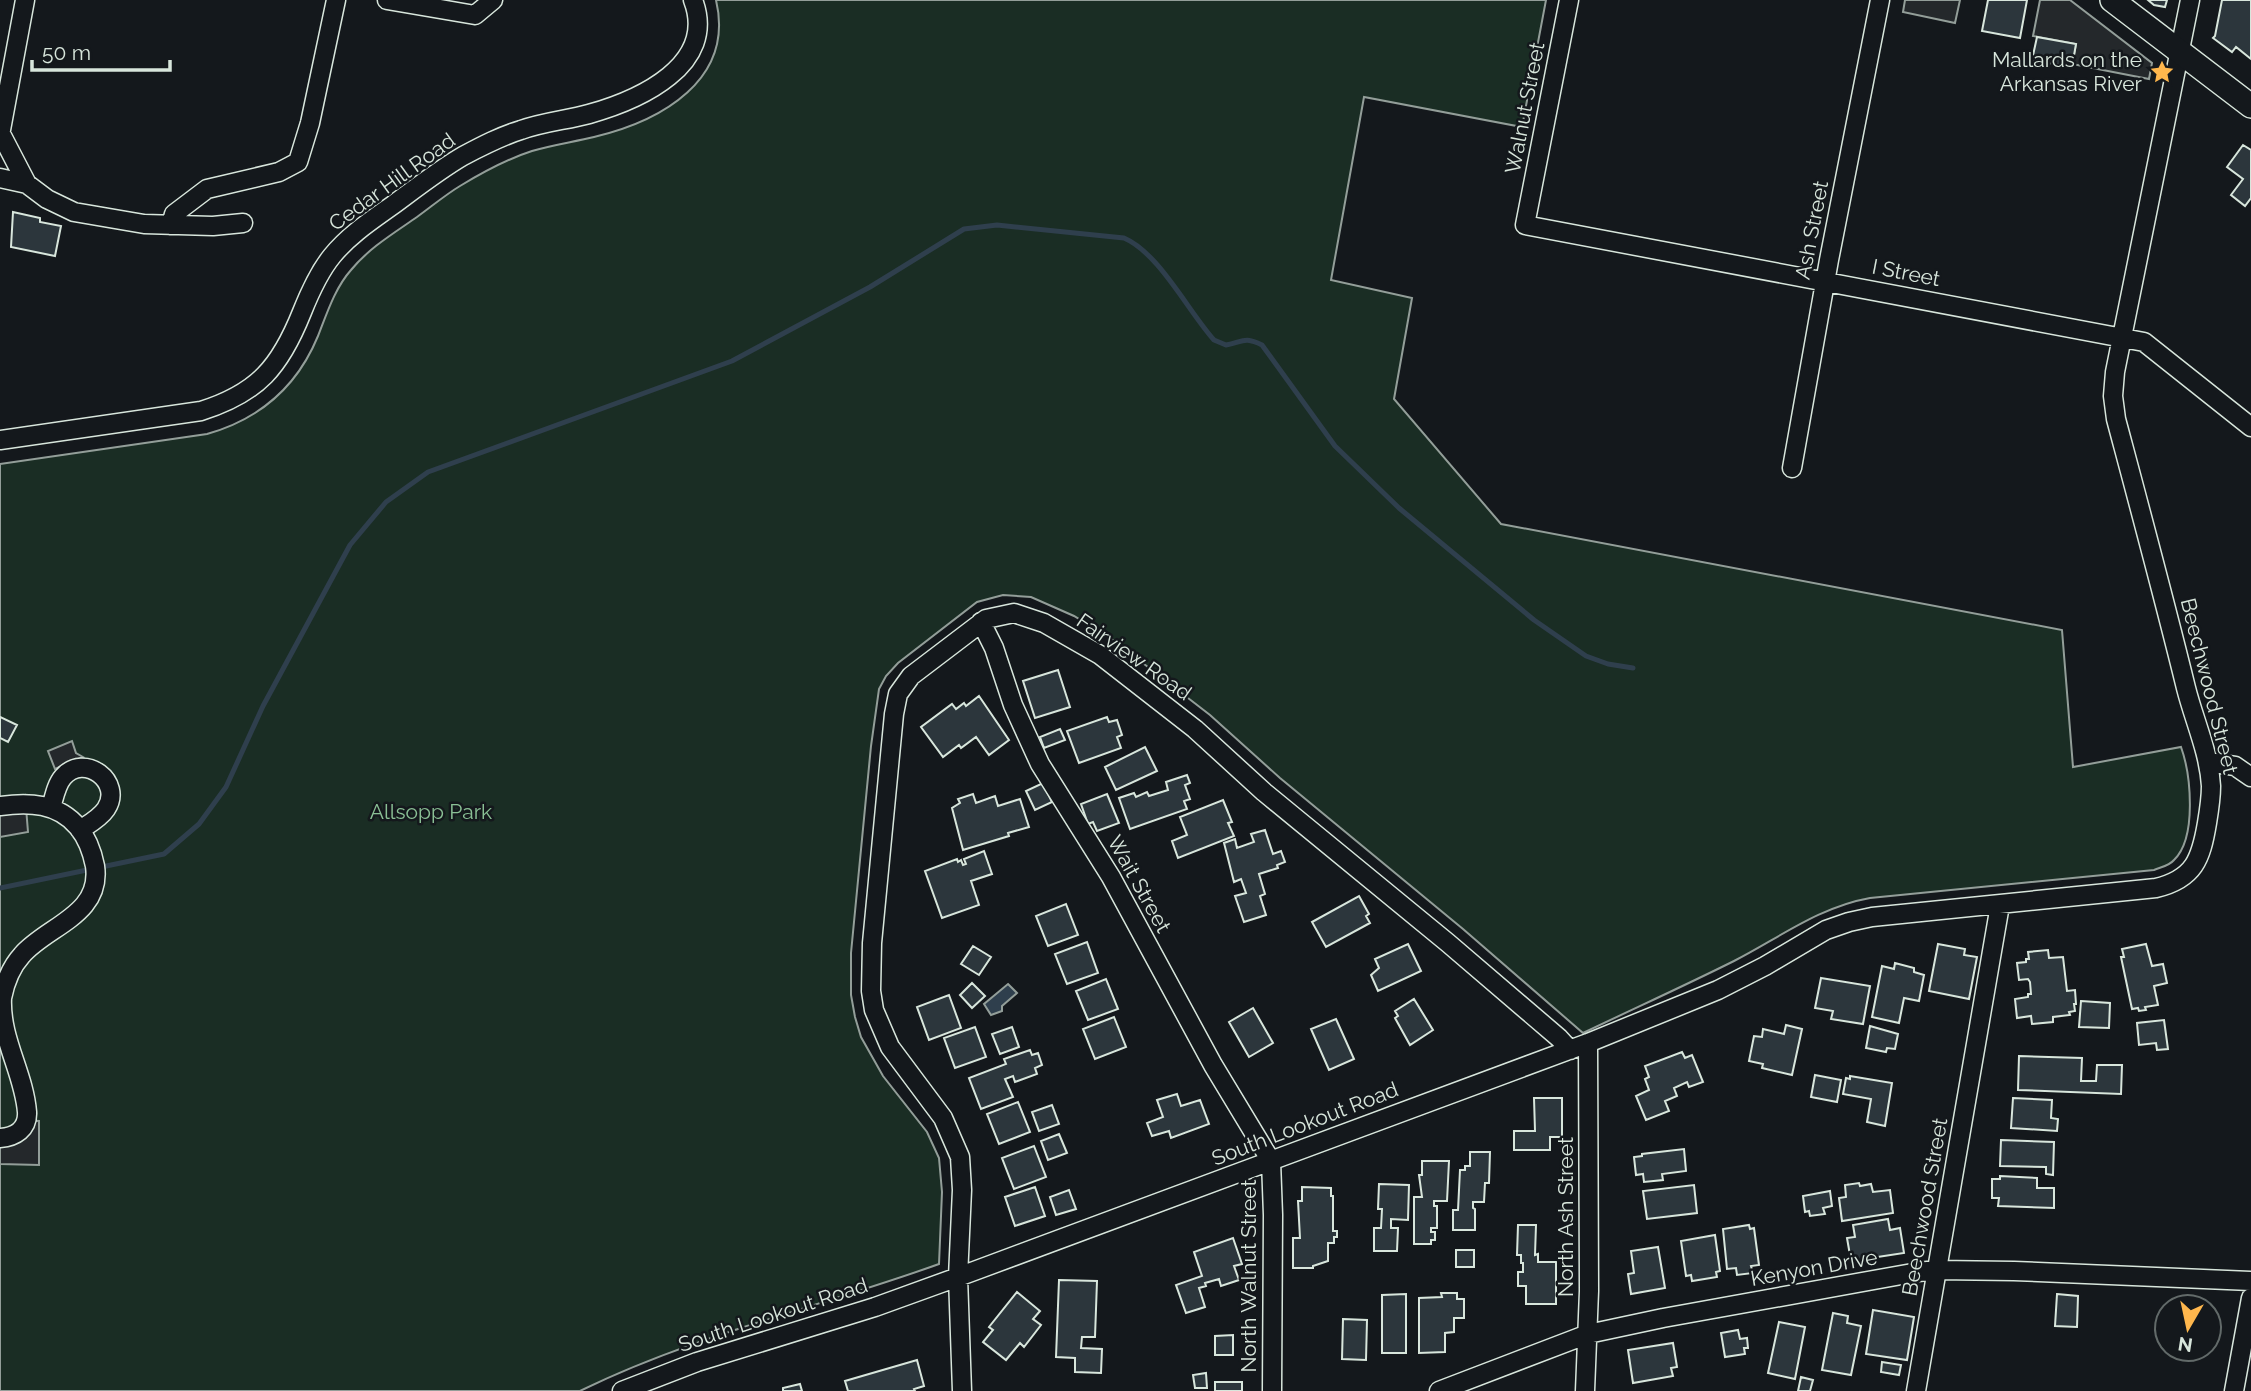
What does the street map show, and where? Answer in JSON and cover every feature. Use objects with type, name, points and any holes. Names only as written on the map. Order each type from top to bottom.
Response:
[{"type":"street","points":[[25,0],[0,134],[27,184]]},
{"type":"street","points":[[171,225],[174,214],[207,189],[279,172],[298,162],[310,123],[336,0]]},
{"type":"street","points":[[387,0],[475,15],[493,0]]},
{"type":"street","name":"Cedar Hill Road","points":[[0,440],[201,411],[224,404],[250,390],[271,371],[281,356],[324,265],[346,241],[441,169],[466,155],[523,129],[588,114],[621,103],[668,78],[686,60],[695,42],[697,15],[693,0]]},
{"type":"street","name":"Walnut Street","points":[[1525,225],[1569,0]]},
{"type":"street","name":"Ash Street","points":[[1792,468],[1825,281],[1880,0]]},
{"type":"street","points":[[2112,0],[2251,106]]},
{"type":"street","name":"Beechwood Street","points":[[1916,1391],[2000,905],[2156,888],[2182,879],[2199,858],[2204,845],[2211,788],[2208,762],[2193,715],[2116,419],[2113,396],[2115,372],[2190,0]]},
{"type":"street","points":[[0,178],[27,184],[47,199],[74,212],[144,224],[214,226],[243,223]]},
{"type":"street","name":"I Street","points":[[1525,225],[2144,342],[2251,426]]},
{"type":"street","name":"Fairview Road","points":[[962,1391],[958,1277],[962,1190],[960,1157],[943,1118],[899,1062],[880,1027],[874,1010],[871,966],[898,694],[911,676],[981,622],[1005,614],[1024,616],[1063,633],[1100,655],[1195,729],[1264,792],[1448,943],[1570,1050]]},
{"type":"street","name":"Wait Street","points":[[981,622],[994,648],[1013,705],[1040,764],[1111,877],[1213,1065],[1271,1161]]},
{"type":"street","points":[[2208,762],[2235,766],[2251,777]]},
{"type":"street","points":[[51,808],[58,783],[70,771],[88,768],[103,776],[111,792],[110,800],[101,816],[80,830]]},
{"type":"street","points":[[0,806],[35,804],[66,816],[80,830],[90,846],[95,868],[91,891],[80,911],[35,943],[22,956],[7,979],[1,1006],[2,1024],[27,1111],[22,1128],[15,1135],[0,1138]]},
{"type":"street","name":"South Lookout Road","points":[[622,1391],[645,1386],[697,1362],[875,1307],[1570,1050],[1718,990],[1826,930],[1872,917],[2000,905]]},
{"type":"street","name":"North Ash Street","points":[[1585,1391],[1588,1334],[1588,1043]]},
{"type":"street","name":"North Walnut Street","points":[[1271,1161],[1272,1391]]},
{"type":"street","name":"Kenyon Drive","points":[[1439,1391],[1588,1334],[1663,1318],[1937,1270],[2251,1281]]},
{"type":"street","points":[[2234,1391],[2251,1298]]},
{"type":"green space","name":"Allsopp Park","points":[[716,0],[1546,0],[1522,127],[1364,97],[1331,280],[1412,298],[1394,399],[1501,524],[2062,630],[2073,767],[2181,747],[2185,759],[2190,806],[2186,837],[2181,850],[2172,862],[2154,870],[1851,902],[1816,916],[1734,961],[1583,1033],[1463,929],[1280,778],[1210,715],[1113,640],[1074,616],[1031,597],[1003,595],[977,602],[898,663],[879,689],[851,953],[851,995],[861,1037],[883,1076],[927,1132],[939,1158],[942,1192],[939,1264],[712,1338],[623,1371],[580,1391],[0,1391],[0,464],[207,434],[244,420],[260,410],[288,385],[299,371],[345,277],[382,241],[454,190],[495,166],[532,151],[619,130],[667,108],[687,92],[703,74],[714,53],[719,28]]},
{"type":"shaded area","points":[[1905,0],[1960,0],[1955,23],[1903,12]]},
{"type":"shaded area","points":[[2040,0],[2070,0],[2152,63],[2149,79],[2072,64],[2076,44],[2033,36]]},
{"type":"shaded area","points":[[72,741],[76,753],[83,757],[55,769],[48,751]]},
{"type":"shaded area","points":[[25,795],[28,832],[0,837],[0,799]]},
{"type":"shaded area","points":[[22,1120],[39,1121],[39,1165],[0,1164],[0,1131],[10,1131]]},
{"type":"water","points":[[1008,984],[1017,993],[1002,1006],[1002,1011],[991,1015],[984,1004]]},
{"type":"building","points":[[1988,0],[2027,0],[2020,38],[1982,31]]},
{"type":"building","points":[[2148,0],[2167,0],[2165,7],[2154,5]]},
{"type":"building","points":[[2222,0],[2251,0],[2251,59],[2236,47],[2232,52],[2213,38]]},
{"type":"building","points":[[2037,37],[2076,44],[2072,67],[2032,60]]},
{"type":"building","points":[[2243,145],[2251,150],[2251,198],[2245,206],[2231,195],[2243,179],[2227,167]]},
{"type":"building","points":[[13,212],[61,226],[55,256],[11,247]]},
{"type":"building","points":[[1058,670],[1070,707],[1035,718],[1023,681]]},
{"type":"building","points":[[979,696],[1009,740],[989,755],[976,737],[943,757],[921,727],[952,704],[956,709],[964,703],[966,706]]},
{"type":"building","points":[[0,717],[17,725],[8,742],[0,738]]},
{"type":"building","points":[[1107,717],[1109,722],[1117,720],[1122,735],[1117,737],[1121,748],[1079,763],[1067,731]]},
{"type":"building","points":[[1060,729],[1065,740],[1044,748],[1040,737]]},
{"type":"building","points":[[1145,747],[1157,771],[1116,790],[1105,767]]},
{"type":"building","points":[[1187,775],[1190,783],[1185,785],[1190,799],[1184,801],[1187,809],[1130,829],[1119,798],[1134,793],[1136,797],[1147,792],[1149,796],[1168,790],[1166,782]]},
{"type":"building","points":[[1043,783],[1052,802],[1035,810],[1026,791]]},
{"type":"building","points":[[973,794],[976,803],[995,796],[998,806],[1020,799],[1029,827],[963,850],[952,808],[960,803],[958,799]]},
{"type":"building","points":[[1107,794],[1119,823],[1097,831],[1093,822],[1088,824],[1081,804]]},
{"type":"building","points":[[1223,800],[1232,822],[1228,823],[1234,836],[1178,858],[1172,841],[1187,835],[1180,817]]},
{"type":"building","points":[[1265,830],[1273,854],[1281,851],[1285,862],[1277,865],[1278,868],[1259,874],[1265,894],[1260,896],[1266,915],[1244,922],[1235,896],[1246,893],[1241,879],[1234,882],[1224,843],[1235,839],[1237,848],[1254,842],[1251,834]]},
{"type":"building","points":[[984,851],[992,874],[971,881],[979,905],[942,918],[925,871],[957,859],[958,862],[961,860],[963,865],[966,864],[964,859]]},
{"type":"building","points":[[1359,896],[1369,914],[1366,916],[1370,923],[1326,947],[1312,922]]},
{"type":"building","points":[[1066,904],[1078,935],[1048,946],[1036,916]]},
{"type":"building","points":[[1087,942],[1098,973],[1067,984],[1055,954]]},
{"type":"building","points":[[1408,944],[1421,971],[1378,991],[1371,975],[1379,968],[1375,959]]},
{"type":"building","points":[[1938,944],[1965,949],[1964,955],[1977,957],[1969,999],[1929,991]]},
{"type":"building","points":[[2146,944],[2152,966],[2163,964],[2167,983],[2154,986],[2158,1005],[2139,1011],[2138,1008],[2132,1009],[2121,957],[2124,957],[2122,949]]},
{"type":"building","points":[[973,946],[991,957],[979,975],[961,964]]},
{"type":"building","points":[[2048,950],[2049,958],[2063,957],[2067,991],[2075,990],[2075,1011],[2069,1012],[2070,1015],[2053,1017],[2053,1022],[2032,1024],[2031,1016],[2017,1018],[2015,999],[2031,994],[2028,979],[2019,980],[2017,963],[2029,959],[2028,952]]},
{"type":"building","points":[[1895,963],[1914,968],[1914,972],[1924,975],[1919,1001],[1904,998],[1899,1023],[1872,1017],[1882,966],[1894,969]]},
{"type":"building","points":[[1821,978],[1870,986],[1863,1024],[1831,1019],[1833,1011],[1815,1008]]},
{"type":"building","points":[[1106,979],[1118,1009],[1088,1020],[1076,991]]},
{"type":"building","points":[[972,983],[985,996],[972,1008],[960,995]]},
{"type":"building","points":[[949,995],[961,1028],[929,1040],[917,1007]]},
{"type":"building","points":[[1414,999],[1433,1030],[1410,1045],[1395,1018],[1398,1016],[1395,1011]]},
{"type":"building","points":[[2081,1001],[2110,1003],[2109,1028],[2079,1027]]},
{"type":"building","points":[[1253,1008],[1273,1043],[1249,1057],[1229,1022]]},
{"type":"building","points":[[1114,1017],[1126,1047],[1095,1059],[1083,1029]]},
{"type":"building","points":[[1336,1019],[1354,1059],[1329,1070],[1311,1029]]},
{"type":"building","points":[[2164,1020],[2168,1049],[2157,1050],[2156,1043],[2139,1045],[2137,1023]]},
{"type":"building","points":[[1786,1025],[1802,1029],[1792,1075],[1762,1068],[1763,1064],[1749,1061],[1754,1036],[1762,1037],[1763,1029],[1784,1034]]},
{"type":"building","points":[[1870,1026],[1898,1034],[1895,1049],[1887,1048],[1886,1052],[1866,1048]]},
{"type":"building","points":[[975,1027],[986,1057],[955,1068],[944,1038]]},
{"type":"building","points":[[1012,1027],[1019,1047],[1000,1054],[992,1034]]},
{"type":"building","points":[[1030,1050],[1032,1055],[1038,1053],[1042,1065],[1035,1068],[1037,1074],[1015,1082],[1013,1076],[1005,1079],[1013,1097],[981,1109],[969,1078],[1006,1064],[1004,1059]]},
{"type":"building","points":[[1682,1052],[1685,1058],[1692,1055],[1703,1082],[1689,1087],[1687,1082],[1674,1088],[1677,1096],[1665,1101],[1669,1111],[1646,1120],[1636,1096],[1649,1090],[1645,1079],[1649,1077],[1645,1066]]},
{"type":"building","points":[[2019,1056],[2082,1058],[2081,1081],[2096,1081],[2097,1065],[2122,1065],[2121,1094],[2018,1090]]},
{"type":"building","points":[[1815,1075],[1841,1080],[1837,1102],[1811,1097]]},
{"type":"building","points":[[1850,1076],[1892,1083],[1885,1126],[1867,1122],[1871,1099],[1843,1094],[1846,1078],[1850,1079]]},
{"type":"building","points":[[1177,1094],[1181,1106],[1200,1100],[1209,1124],[1171,1138],[1169,1131],[1152,1136],[1147,1123],[1163,1117],[1157,1100]]},
{"type":"building","points":[[1534,1098],[1562,1098],[1562,1137],[1550,1137],[1550,1150],[1514,1150],[1514,1131],[1535,1131]]},
{"type":"building","points":[[2013,1098],[2052,1100],[2051,1118],[2058,1119],[2057,1131],[2011,1128]]},
{"type":"building","points":[[1018,1102],[1030,1132],[999,1144],[987,1114]]},
{"type":"building","points":[[1052,1105],[1059,1124],[1039,1131],[1032,1112]]},
{"type":"building","points":[[1059,1134],[1067,1153],[1048,1160],[1041,1141]]},
{"type":"building","points":[[2001,1140],[2054,1142],[2053,1175],[2046,1174],[2046,1167],[2000,1166]]},
{"type":"building","points":[[1034,1146],[1046,1177],[1014,1189],[1002,1158]]},
{"type":"building","points":[[1684,1149],[1686,1171],[1662,1174],[1663,1180],[1644,1182],[1643,1174],[1636,1175],[1634,1157]]},
{"type":"building","points":[[1470,1152],[1490,1152],[1489,1183],[1485,1183],[1484,1202],[1473,1202],[1475,1230],[1453,1230],[1453,1210],[1458,1210],[1460,1170],[1470,1166]]},
{"type":"building","points":[[1422,1161],[1449,1161],[1447,1201],[1434,1201],[1434,1206],[1437,1206],[1437,1228],[1431,1228],[1431,1232],[1435,1232],[1435,1240],[1431,1240],[1431,1244],[1414,1244],[1414,1197],[1422,1197],[1419,1175],[1422,1175]]},
{"type":"building","points":[[2000,1176],[2037,1178],[2037,1188],[2054,1188],[2054,1208],[1998,1206],[1999,1198],[1992,1198],[1992,1179],[2000,1179]]},
{"type":"building","points":[[1859,1183],[1860,1186],[1871,1184],[1873,1192],[1890,1190],[1893,1213],[1842,1221],[1839,1198],[1846,1197],[1845,1185]]},
{"type":"building","points":[[1379,1184],[1409,1185],[1408,1220],[1391,1219],[1391,1228],[1398,1228],[1397,1251],[1374,1251],[1374,1228],[1381,1228],[1382,1209],[1378,1209]]},
{"type":"building","points":[[1694,1185],[1697,1213],[1647,1219],[1643,1191]]},
{"type":"building","points":[[1035,1187],[1045,1216],[1015,1226],[1005,1197]]},
{"type":"building","points":[[1302,1187],[1331,1188],[1333,1196],[1333,1231],[1337,1231],[1337,1237],[1334,1237],[1334,1243],[1328,1243],[1328,1261],[1313,1268],[1293,1268],[1293,1238],[1300,1238],[1298,1201],[1302,1201]]},
{"type":"building","points":[[1069,1190],[1076,1209],[1056,1215],[1050,1197]]},
{"type":"building","points":[[1830,1191],[1832,1206],[1823,1208],[1825,1214],[1810,1216],[1809,1211],[1805,1212],[1803,1196]]},
{"type":"building","points":[[1888,1219],[1890,1230],[1900,1228],[1904,1253],[1851,1261],[1847,1238],[1855,1237],[1853,1225]]},
{"type":"building","points":[[1518,1225],[1536,1225],[1535,1255],[1538,1254],[1538,1262],[1556,1262],[1556,1304],[1526,1304],[1526,1286],[1518,1286],[1518,1272],[1523,1272],[1523,1263],[1521,1255],[1517,1255]]},
{"type":"building","points":[[1749,1225],[1750,1229],[1754,1228],[1759,1265],[1751,1266],[1753,1273],[1737,1275],[1736,1268],[1727,1269],[1723,1229]]},
{"type":"building","points":[[1715,1235],[1720,1271],[1716,1272],[1717,1277],[1692,1281],[1691,1275],[1686,1276],[1681,1241]]},
{"type":"building","points":[[1233,1238],[1242,1264],[1234,1266],[1239,1280],[1221,1286],[1219,1279],[1205,1283],[1206,1286],[1199,1288],[1205,1307],[1186,1313],[1176,1285],[1202,1276],[1194,1252]]},
{"type":"building","points":[[1658,1247],[1665,1288],[1631,1294],[1628,1274],[1634,1273],[1631,1251]]},
{"type":"building","points":[[1456,1250],[1474,1250],[1474,1267],[1456,1267]]},
{"type":"building","points":[[1059,1280],[1097,1281],[1095,1337],[1082,1337],[1081,1348],[1102,1349],[1101,1373],[1075,1372],[1075,1358],[1056,1357]]},
{"type":"building","points":[[1017,1292],[1040,1311],[1033,1319],[1041,1325],[1024,1347],[1020,1343],[1006,1360],[983,1342],[993,1330],[989,1327]]},
{"type":"building","points":[[1441,1293],[1457,1293],[1457,1299],[1464,1299],[1464,1318],[1454,1318],[1454,1332],[1445,1333],[1445,1352],[1419,1353],[1419,1298],[1442,1297]]},
{"type":"building","points":[[1406,1294],[1406,1353],[1382,1353],[1382,1295]]},
{"type":"building","points":[[2057,1294],[2078,1296],[2077,1327],[2055,1326]]},
{"type":"building","points":[[1873,1310],[1914,1317],[1907,1360],[1866,1354]]},
{"type":"building","points":[[1833,1313],[1848,1316],[1847,1323],[1861,1326],[1851,1375],[1822,1370]]},
{"type":"building","points":[[1343,1319],[1367,1320],[1366,1360],[1342,1359]]},
{"type":"building","points":[[1779,1322],[1805,1327],[1795,1379],[1768,1373]]},
{"type":"building","points":[[1738,1330],[1740,1339],[1747,1338],[1748,1348],[1744,1348],[1745,1354],[1725,1357],[1721,1333]]},
{"type":"building","points":[[1233,1335],[1233,1355],[1215,1355],[1215,1336]]},
{"type":"building","points":[[1673,1343],[1677,1367],[1671,1368],[1673,1376],[1633,1383],[1628,1350]]},
{"type":"building","points":[[917,1360],[924,1386],[914,1389],[915,1391],[848,1391],[845,1381]]},
{"type":"building","points":[[1882,1362],[1901,1365],[1899,1375],[1881,1372]]},
{"type":"building","points":[[1206,1373],[1207,1388],[1195,1388],[1193,1375]]},
{"type":"building","points":[[1801,1377],[1813,1380],[1810,1391],[1798,1391]]},
{"type":"building","points":[[1215,1382],[1242,1382],[1242,1391],[1215,1391]]},
{"type":"building","points":[[800,1384],[802,1391],[783,1391],[783,1388]]},
{"type":"waterway","points":[[0,888],[164,854],[199,824],[226,787],[263,706],[350,545],[386,502],[428,472],[732,361],[870,287],[964,229],[997,225],[1124,238],[1137,246],[1161,269],[1214,340],[1226,345],[1244,340],[1262,345],[1335,446],[1399,508],[1534,620],[1586,656],[1608,664],[1633,668]]},
{"type":"place","name":"Mallards on the Arkansas River","points":[[2162,72]]}]
